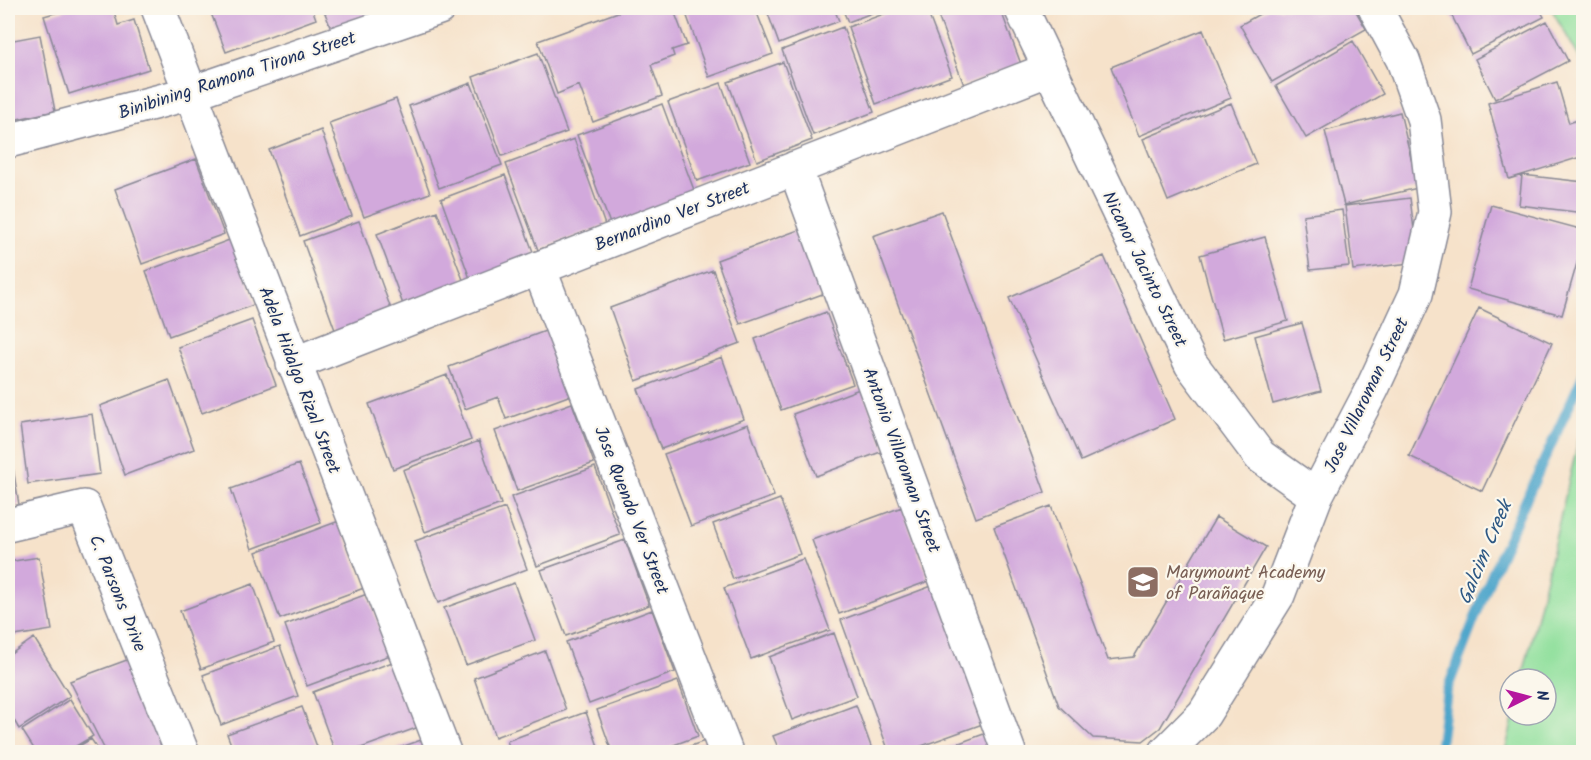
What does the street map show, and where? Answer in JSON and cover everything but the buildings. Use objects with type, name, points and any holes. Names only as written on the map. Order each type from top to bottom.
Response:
[{"type":"street","name":"Adela Hidalgo Rizal Street","points":[[158,8],[444,753]]},
{"type":"street","name":"Binibining Ramona Tirona Street","points":[[8,141],[191,93],[439,8]]},
{"type":"street","name":"Nicanor Jacinto Street","points":[[1021,8],[1191,364],[1260,456],[1316,496]]},
{"type":"street","name":"Jose Villaroman Street","points":[[1166,753],[1204,714],[1278,595],[1316,496],[1372,389],[1416,294],[1435,212],[1424,120],[1403,60],[1375,8]]},
{"type":"street","name":"Bernardino Ver Street","points":[[293,364],[1050,69]]},
{"type":"street","name":"Antonio Villaroman Street","points":[[795,168],[1009,753]]},
{"type":"street","name":"Jose Quendo Ver Street","points":[[539,268],[726,753]]},
{"type":"street","name":"C. Parsons Drive","points":[[8,525],[84,507],[182,753]]},
{"type":"green space","points":[[1551,8],[1583,8],[1583,64]]},
{"type":"green space","points":[[1583,421],[1583,752],[1505,752],[1511,727],[1558,727],[1558,667],[1525,667]]},
{"type":"waterway","name":"Galcim Creek","points":[[1439,752],[1447,690],[1492,574],[1584,373]]},
{"type":"place","name":"Marymount Academy of Parañaque","points":[[1143,582]]}]
